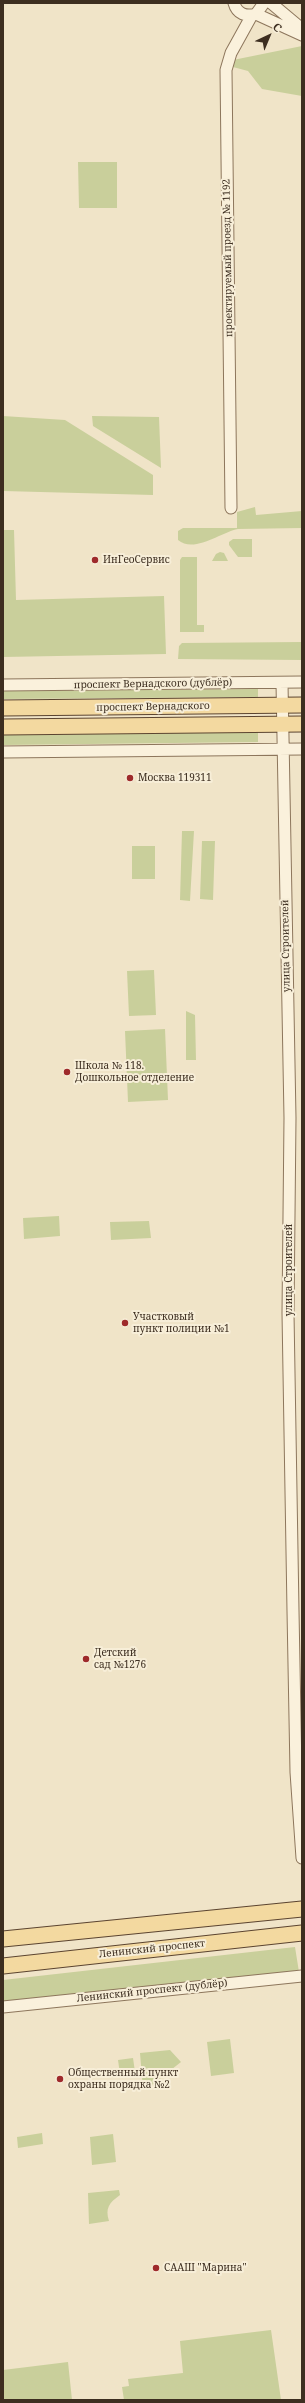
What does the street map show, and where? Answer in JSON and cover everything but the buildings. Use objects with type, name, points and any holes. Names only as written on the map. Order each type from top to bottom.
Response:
[{"type":"main road","name":"проспект Вернадского","points":[[3,708],[302,705]]},
{"type":"main road","name":"проспект Вернадского","points":[[3,727],[302,724]]},
{"type":"main road","points":[[3,1940],[302,1909]]},
{"type":"main road","name":"Ленинский проспект","points":[[3,1966],[302,1933]]},
{"type":"street","points":[[234,3],[242,14],[254,14],[302,35]]},
{"type":"street","name":"проектируемый проезд № 1192","points":[[231,508],[226,70],[231,53],[254,14],[264,3]]},
{"type":"street","points":[[272,3],[302,29]]},
{"type":"street","name":"проспект Вернадского (дублёр)","points":[[3,685],[302,682]]},
{"type":"street","name":"улица Строителей","points":[[282,683],[282,750],[290,1118],[288,1313],[293,1612],[296,1772],[302,1858]]},
{"type":"street","points":[[3,752],[302,749]]},
{"type":"street","name":"Ленинский проспект (дублёр)","points":[[3,2007],[302,1976]]},
{"type":"green space","points":[[302,46],[302,96],[262,89],[248,71],[233,67],[233,60]]},
{"type":"green space","points":[[78,162],[117,162],[117,208],[79,208]]},
{"type":"green space","points":[[3,416],[65,420],[153,475],[153,495],[3,491]]},
{"type":"green space","points":[[92,416],[159,417],[161,468],[93,426]]},
{"type":"green space","points":[[255,507],[256,515],[302,511],[302,528],[238,529],[208,541],[192,545],[184,544],[178,540],[178,531],[183,528],[237,528],[237,512]]},
{"type":"green space","points":[[3,530],[14,530],[16,600],[164,596],[166,654],[3,657]]},
{"type":"green space","points":[[233,539],[252,539],[252,557],[238,557],[229,545],[229,542]]},
{"type":"green space","points":[[220,552],[224,553],[228,561],[212,561],[216,554]]},
{"type":"green space","points":[[182,557],[197,557],[197,625],[204,625],[204,632],[180,632],[180,560]]},
{"type":"green space","points":[[302,642],[302,660],[178,659],[179,646],[182,643]]},
{"type":"green space","points":[[258,689],[258,697],[3,699],[3,691]]},
{"type":"green space","points":[[258,732],[258,742],[3,745],[3,735]]},
{"type":"green space","points":[[182,831],[194,831],[190,901],[180,900]]},
{"type":"green space","points":[[202,841],[215,841],[213,900],[200,899]]},
{"type":"green space","points":[[132,846],[155,846],[155,879],[132,879]]},
{"type":"green space","points":[[154,970],[156,1015],[129,1016],[127,971]]},
{"type":"green space","points":[[186,1011],[195,1015],[196,1060],[186,1060]]},
{"type":"green space","points":[[165,1029],[168,1100],[128,1102],[125,1031]]},
{"type":"green space","points":[[59,1216],[60,1236],[24,1239],[23,1218]]},
{"type":"green space","points":[[149,1221],[151,1238],[111,1240],[110,1222]]},
{"type":"green space","points":[[295,1947],[299,1972],[3,2003],[3,1980]]},
{"type":"green space","points":[[230,2039],[234,2073],[211,2076],[207,2042]]},
{"type":"green space","points":[[170,2050],[181,2062],[148,2088],[143,2089],[140,2053]]},
{"type":"green space","points":[[133,2058],[135,2072],[120,2074],[118,2060]]},
{"type":"green space","points":[[42,2133],[43,2144],[18,2148],[17,2137]]},
{"type":"green space","points":[[113,2134],[116,2162],[92,2165],[90,2137]]},
{"type":"green space","points":[[119,2190],[120,2195],[111,2203],[108,2209],[107,2213],[109,2221],[89,2224],[88,2193]]},
{"type":"green space","points":[[271,2330],[281,2400],[124,2400],[122,2387],[129,2386],[128,2379],[183,2373],[180,2341]]},
{"type":"green space","points":[[68,2362],[72,2400],[3,2400],[3,2370]]},
{"type":"place","name":"ИнГеоСервис","points":[[95,560]]},
{"type":"place","name":"Москва 119311","points":[[130,778]]},
{"type":"place","name":"Школа № 118. Дошкольное отделение","points":[[67,1072]]},
{"type":"place","name":"Участковый пункт полиции №1","points":[[125,1323]]},
{"type":"place","name":"Детский сад №1276","points":[[86,1659]]},
{"type":"place","name":"Общественный пункт охраны порядка №2","points":[[60,2079]]},
{"type":"place","name":"СААШ \"Марина\"","points":[[156,2268]]}]
